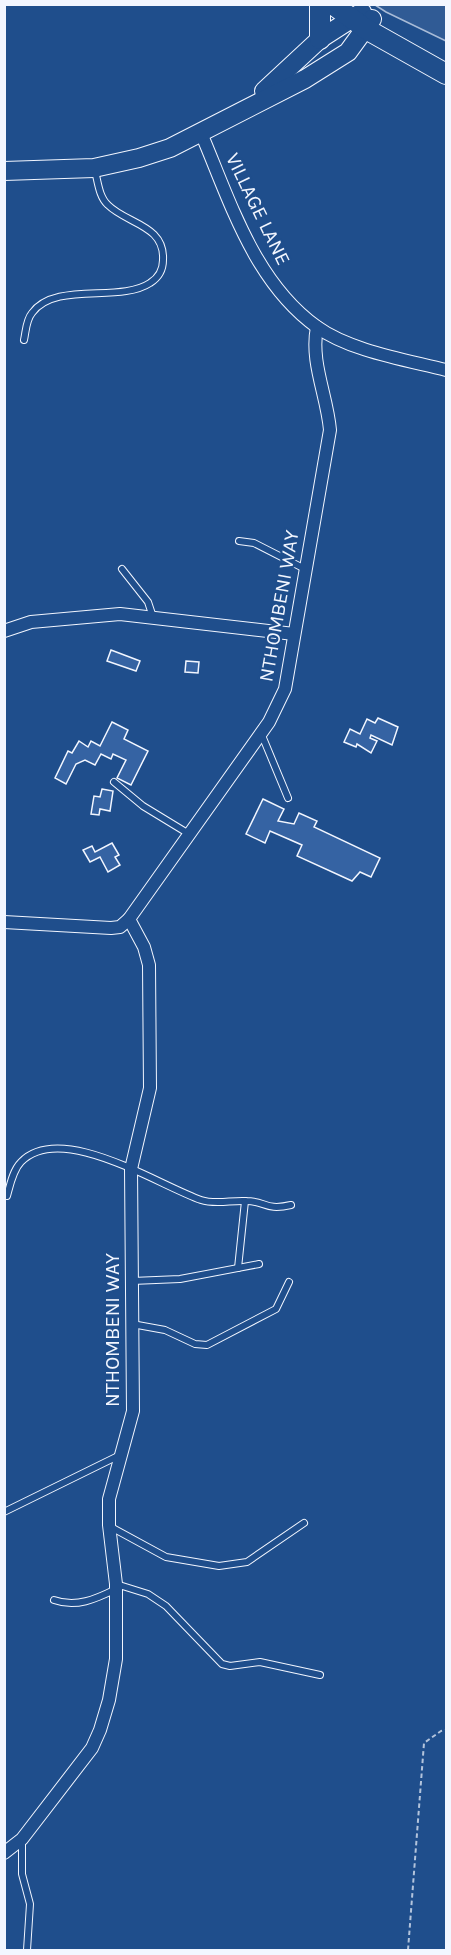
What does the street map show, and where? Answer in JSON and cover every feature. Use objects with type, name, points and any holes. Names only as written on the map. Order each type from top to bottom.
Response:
[{"type":"main road","points":[[320,4],[320,39]]},
{"type":"main road","points":[[332,4],[447,61]]},
{"type":"main road","points":[[361,17],[447,74]]},
{"type":"street","points":[[230,118],[288,71],[320,39],[361,17]]},
{"type":"street","points":[[4,171],[94,168],[139,158],[201,133],[304,79],[348,52],[361,17]]},
{"type":"street","name":"VILLAGE LANE","points":[[201,133],[248,241],[264,272],[278,290],[317,327],[356,345],[447,370]]},
{"type":"street","name":"NTHOMBENI WAY","points":[[4,1853],[22,1839],[71,1777],[100,1730],[116,1659],[116,1586],[109,1525],[109,1499],[133,1412],[131,1169],[150,1088],[147,955],[129,919],[261,732],[279,704],[285,689],[330,430],[328,410],[315,352],[317,327]]},
{"type":"street","points":[[4,631],[31,622],[120,614],[294,634]]},
{"type":"street","points":[[4,922],[111,928],[120,927],[129,919]]},
{"type":"lane","points":[[24,340],[29,319],[39,306],[65,297],[144,287],[158,276],[163,265],[161,248],[150,230],[116,211],[104,200],[94,168]]},
{"type":"lane","points":[[239,541],[254,543],[305,569]]},
{"type":"lane","points":[[122,569],[148,602],[153,617]]},
{"type":"lane","points":[[261,732],[288,798]]},
{"type":"lane","points":[[114,782],[143,806],[189,834]]},
{"type":"lane","points":[[7,1196],[19,1164],[32,1154],[52,1148],[90,1154],[131,1169],[203,1201],[245,1201],[274,1209],[291,1205]]},
{"type":"lane","points":[[238,1268],[245,1201]]},
{"type":"lane","points":[[131,1281],[180,1279],[259,1264]]},
{"type":"lane","points":[[131,1324],[165,1330],[195,1344],[207,1345],[276,1309],[289,1282]]},
{"type":"lane","points":[[4,1512],[121,1455]]},
{"type":"lane","points":[[109,1525],[166,1557],[219,1566],[247,1562],[304,1523]]},
{"type":"lane","points":[[54,1600],[72,1604],[97,1598],[116,1586],[148,1594],[166,1606],[222,1664],[230,1666],[260,1662],[320,1675]]},
{"type":"lane","points":[[22,1839],[22,1874],[30,1904],[27,1950]]},
{"type":"path","points":[[408,1950],[424,1743],[441,1731],[447,1730]]},
{"type":"shaded area","points":[[375,5],[446,5],[446,41],[386,12]]},
{"type":"building","points":[[111,650],[140,661],[136,671],[107,661]]},
{"type":"building","points":[[186,661],[199,662],[198,673],[185,672]]},
{"type":"building","points":[[378,718],[398,727],[392,745],[371,735],[370,738],[377,741],[371,753],[357,744],[356,747],[344,742],[350,729],[360,734],[367,719],[375,723]]},
{"type":"building","points":[[112,722],[128,730],[124,739],[148,751],[131,785],[117,778],[126,760],[113,754],[111,759],[101,754],[95,765],[85,760],[76,764],[66,784],[55,778],[68,751],[72,753],[79,741],[88,747],[91,741],[100,746]]},
{"type":"building","points":[[102,789],[113,791],[110,811],[100,809],[99,815],[91,814],[94,796],[100,797]]},
{"type":"building","points":[[263,799],[284,809],[278,821],[294,824],[299,813],[317,821],[314,827],[380,858],[371,877],[360,872],[352,881],[297,856],[302,845],[270,831],[265,843],[246,834]]},
{"type":"building","points":[[112,843],[119,855],[115,857],[120,865],[108,872],[100,857],[90,862],[83,850],[92,846],[95,852]]}]
